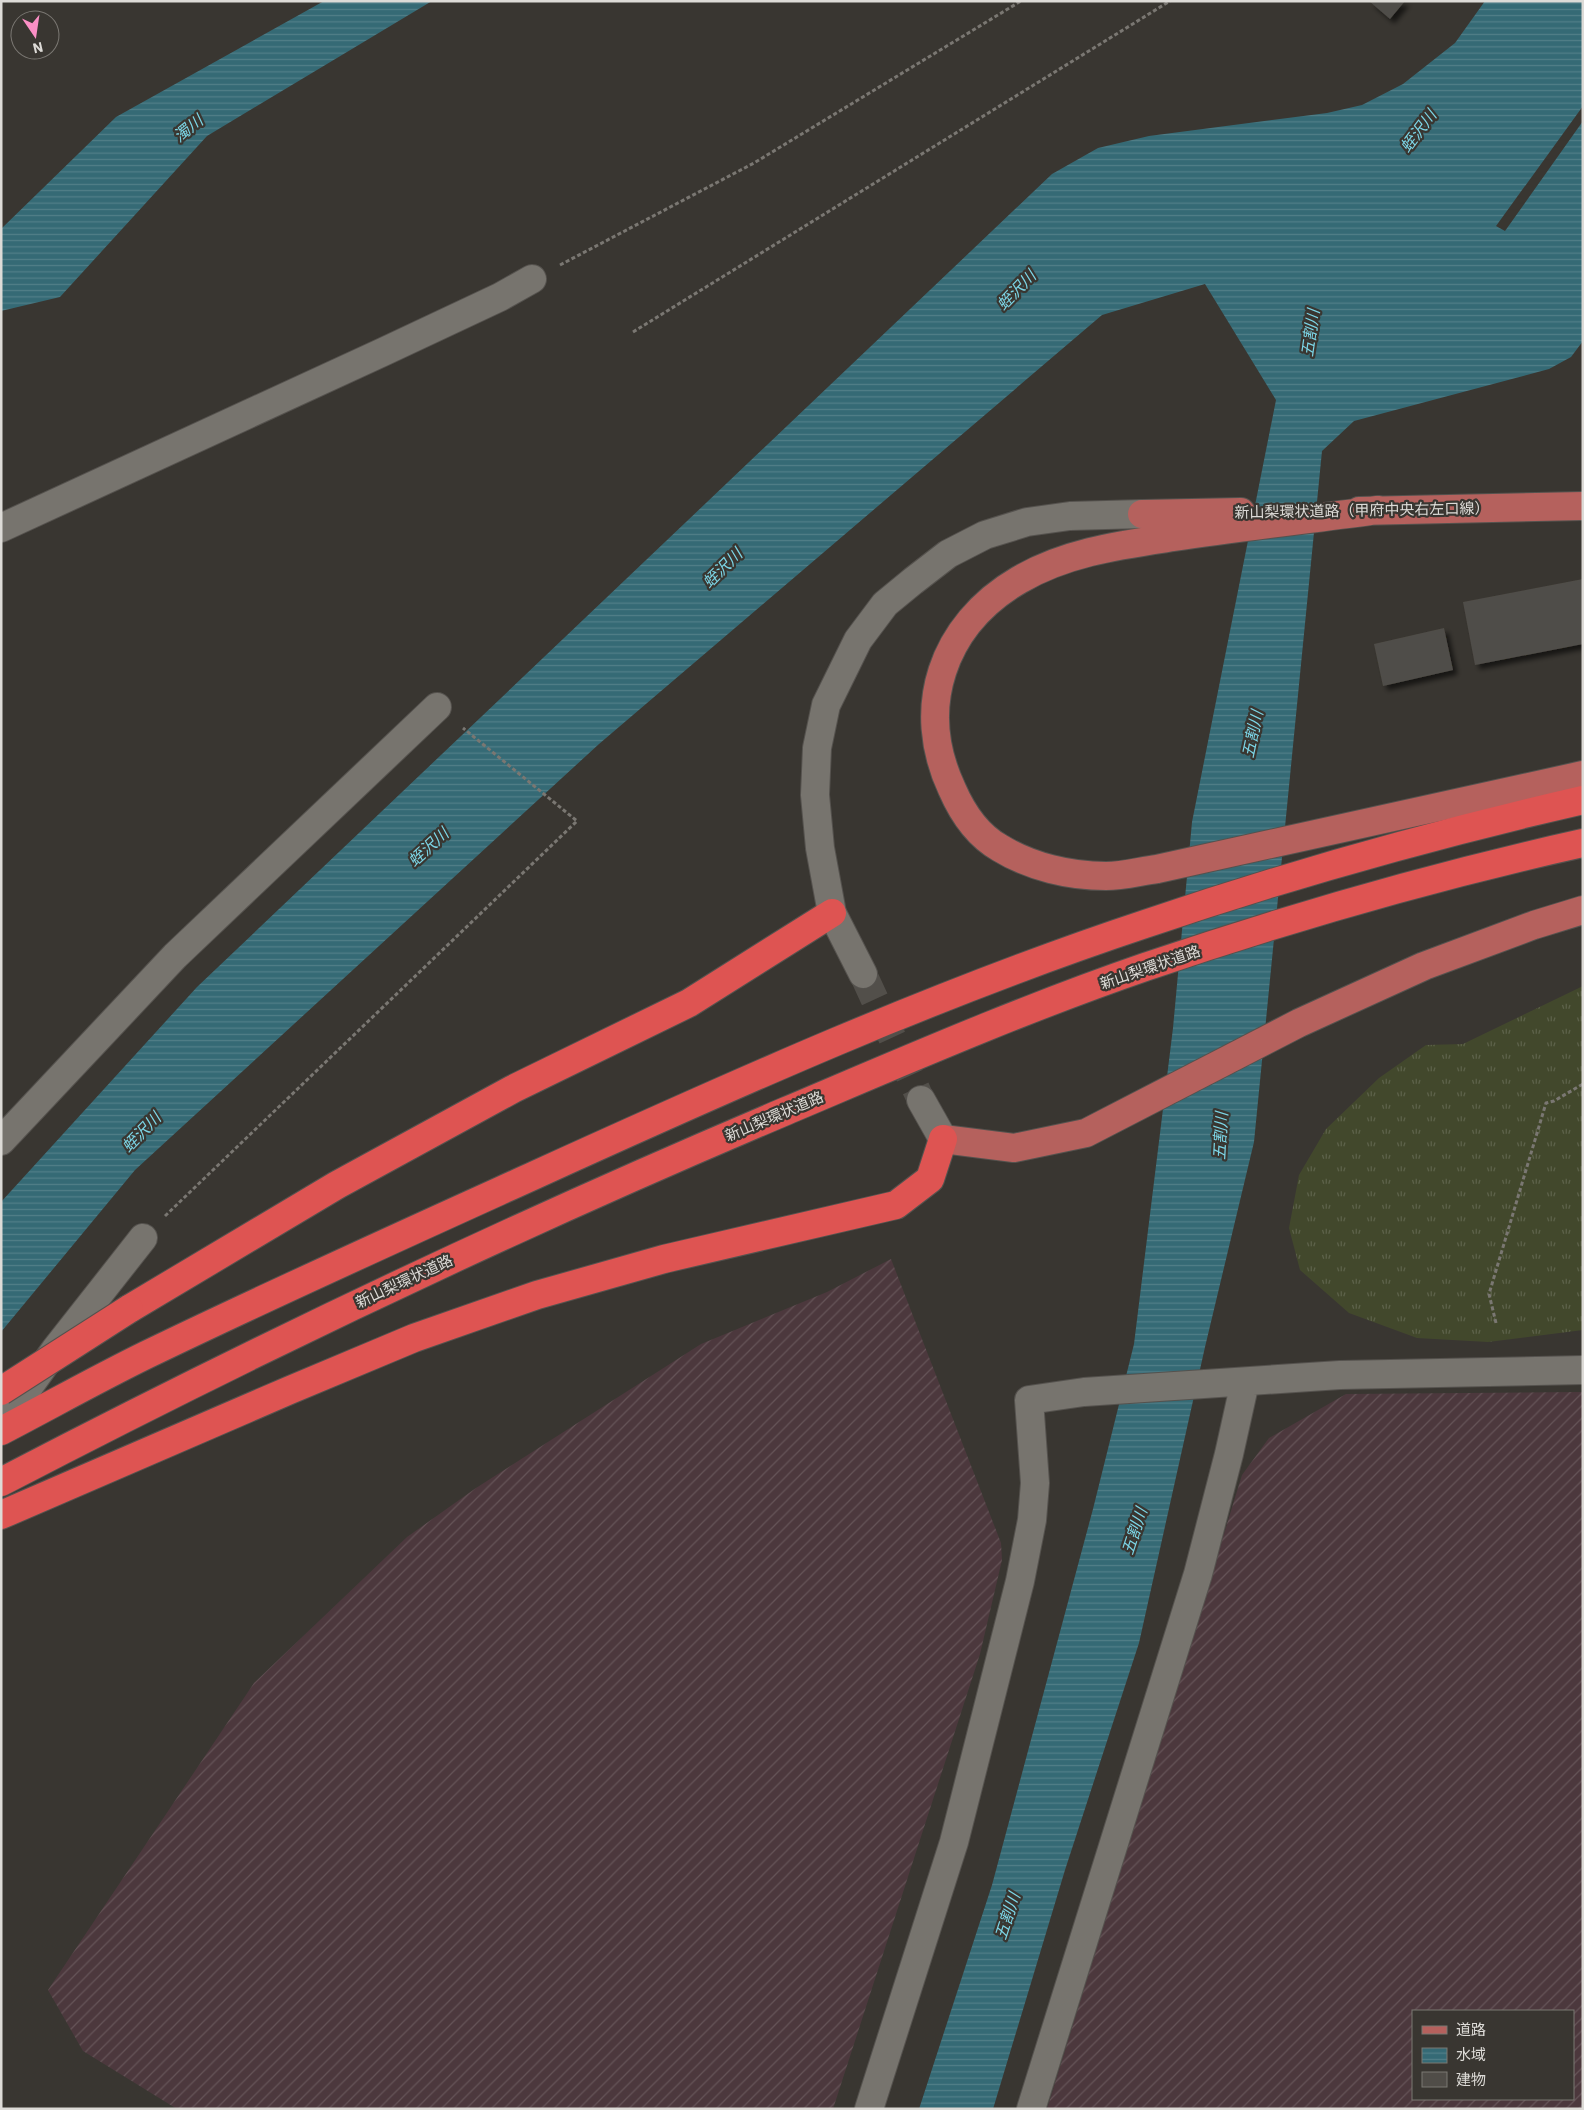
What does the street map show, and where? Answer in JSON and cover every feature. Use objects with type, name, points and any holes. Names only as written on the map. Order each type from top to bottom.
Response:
[{"type":"highway","points":[[1,1431],[143,1357],[389,1241],[793,1060],[986,982],[1142,925],[1315,869],[1493,821],[1583,800]]},
{"type":"highway","name":"新山梨環状道路","points":[[1,1482],[154,1402],[393,1285],[641,1172],[997,1024],[1141,968],[1312,912],[1497,862],[1583,843]]},
{"type":"highway","points":[[1,1391],[129,1310],[337,1185],[505,1094],[688,1003],[832,913]]},
{"type":"highway","points":[[1,1515],[165,1443],[414,1338],[537,1295],[664,1260],[896,1205],[930,1179],[943,1139]]},
{"type":"main road","name":"新山梨環状道路（甲府中央右左口線）","points":[[1142,514],[1216,522],[1378,510],[1583,506]]},
{"type":"main road","points":[[1216,522],[1087,552],[1049,564],[1018,580],[990,600],[968,624],[949,650],[938,679],[933,710],[937,742],[945,774],[957,801],[974,826],[998,848],[1030,862],[1065,873],[1107,876],[1157,869],[1583,775]]},
{"type":"main road","points":[[943,1139],[1014,1148],[1086,1133],[1299,1023],[1424,966],[1534,925],[1583,910]]},
{"type":"street","points":[[1,528],[384,352],[500,297],[532,279]]},
{"type":"street","points":[[863,974],[832,913],[820,848],[815,795],[817,748],[826,705],[858,640],[885,604],[948,554],[984,535],[1027,522],[1070,516],[1142,514]]},
{"type":"street","points":[[1,1141],[175,956],[437,707]]},
{"type":"street","points":[[921,1100],[943,1139]]},
{"type":"street","points":[[1,1426],[55,1350],[143,1238]]},
{"type":"street","points":[[869,2109],[954,1842],[1020,1581],[1032,1520],[1035,1483],[1029,1400],[1084,1392],[1340,1375],[1583,1370]]},
{"type":"street","points":[[1031,2109],[1198,1574],[1229,1454],[1234,1383]]},
{"type":"path","points":[[532,279],[754,163],[1022,1]]},
{"type":"path","points":[[633,332],[1170,1]]},
{"type":"path","points":[[143,1238],[577,821],[437,707]]},
{"type":"path","points":[[1496,1322],[1489,1294],[1546,1102],[1554,1101],[1583,1084]]},
{"type":"shaded area","points":[[891,1259],[1001,1543],[1002,1560],[980,1654],[833,2109],[177,2109],[83,2051],[48,1990],[254,1683],[407,1537],[476,1488],[701,1344],[827,1292]]},
{"type":"shaded area","points":[[1583,1392],[1583,2109],[1047,2109],[1242,1475],[1269,1438],[1346,1394]]},
{"type":"green space","points":[[1583,986],[1583,1330],[1488,1342],[1417,1338],[1349,1313],[1300,1270],[1289,1228],[1299,1175],[1326,1129],[1379,1078],[1426,1045],[1463,1044]]},
{"type":"water","name":"濁川","points":[[324,1],[432,1],[207,136],[60,297],[1,311],[1,229],[116,117]]},
{"type":"water","points":[[1485,1],[1583,1],[1583,106],[1496,226],[1505,231],[1583,121],[1583,341],[1571,357],[1549,369],[1354,421],[1322,451],[1254,1142],[1205,1347],[1139,1643],[1065,1870],[993,2109],[919,2109],[992,1885],[1093,1509],[1134,1344],[1173,1028],[1192,822],[1276,400],[1205,284],[1102,315],[599,744],[135,1170],[1,1332],[1,1202],[197,987],[1052,174],[1098,148],[1149,136],[1327,113],[1362,105],[1403,84],[1455,43]]},
{"type":"building","points":[[1369,1],[1405,1],[1390,19]]},
{"type":"building","points":[[1583,579],[1583,644],[1475,665],[1463,602]]},
{"type":"building","points":[[1444,628],[1453,670],[1383,686],[1374,644]]},
{"type":"tunnel","points":[[863,974],[921,1100]]},
{"type":"water label","name":"蛭沢川","points":[[1418,131]]},
{"type":"water label","name":"蛭沢川","points":[[1016,290]]},
{"type":"water label","name":"五割川","points":[[1310,333]]},
{"type":"water label","name":"蛭沢川","points":[[722,568]]},
{"type":"water label","name":"五割川","points":[[1252,734]]},
{"type":"water label","name":"蛭沢川","points":[[428,847]]},
{"type":"water label","name":"蛭沢川","points":[[141,1132]]},
{"type":"water label","name":"五割川","points":[[1220,1136]]},
{"type":"water label","name":"五割川","points":[[1134,1531]]},
{"type":"water label","name":"五割川","points":[[1007,1916]]}]
